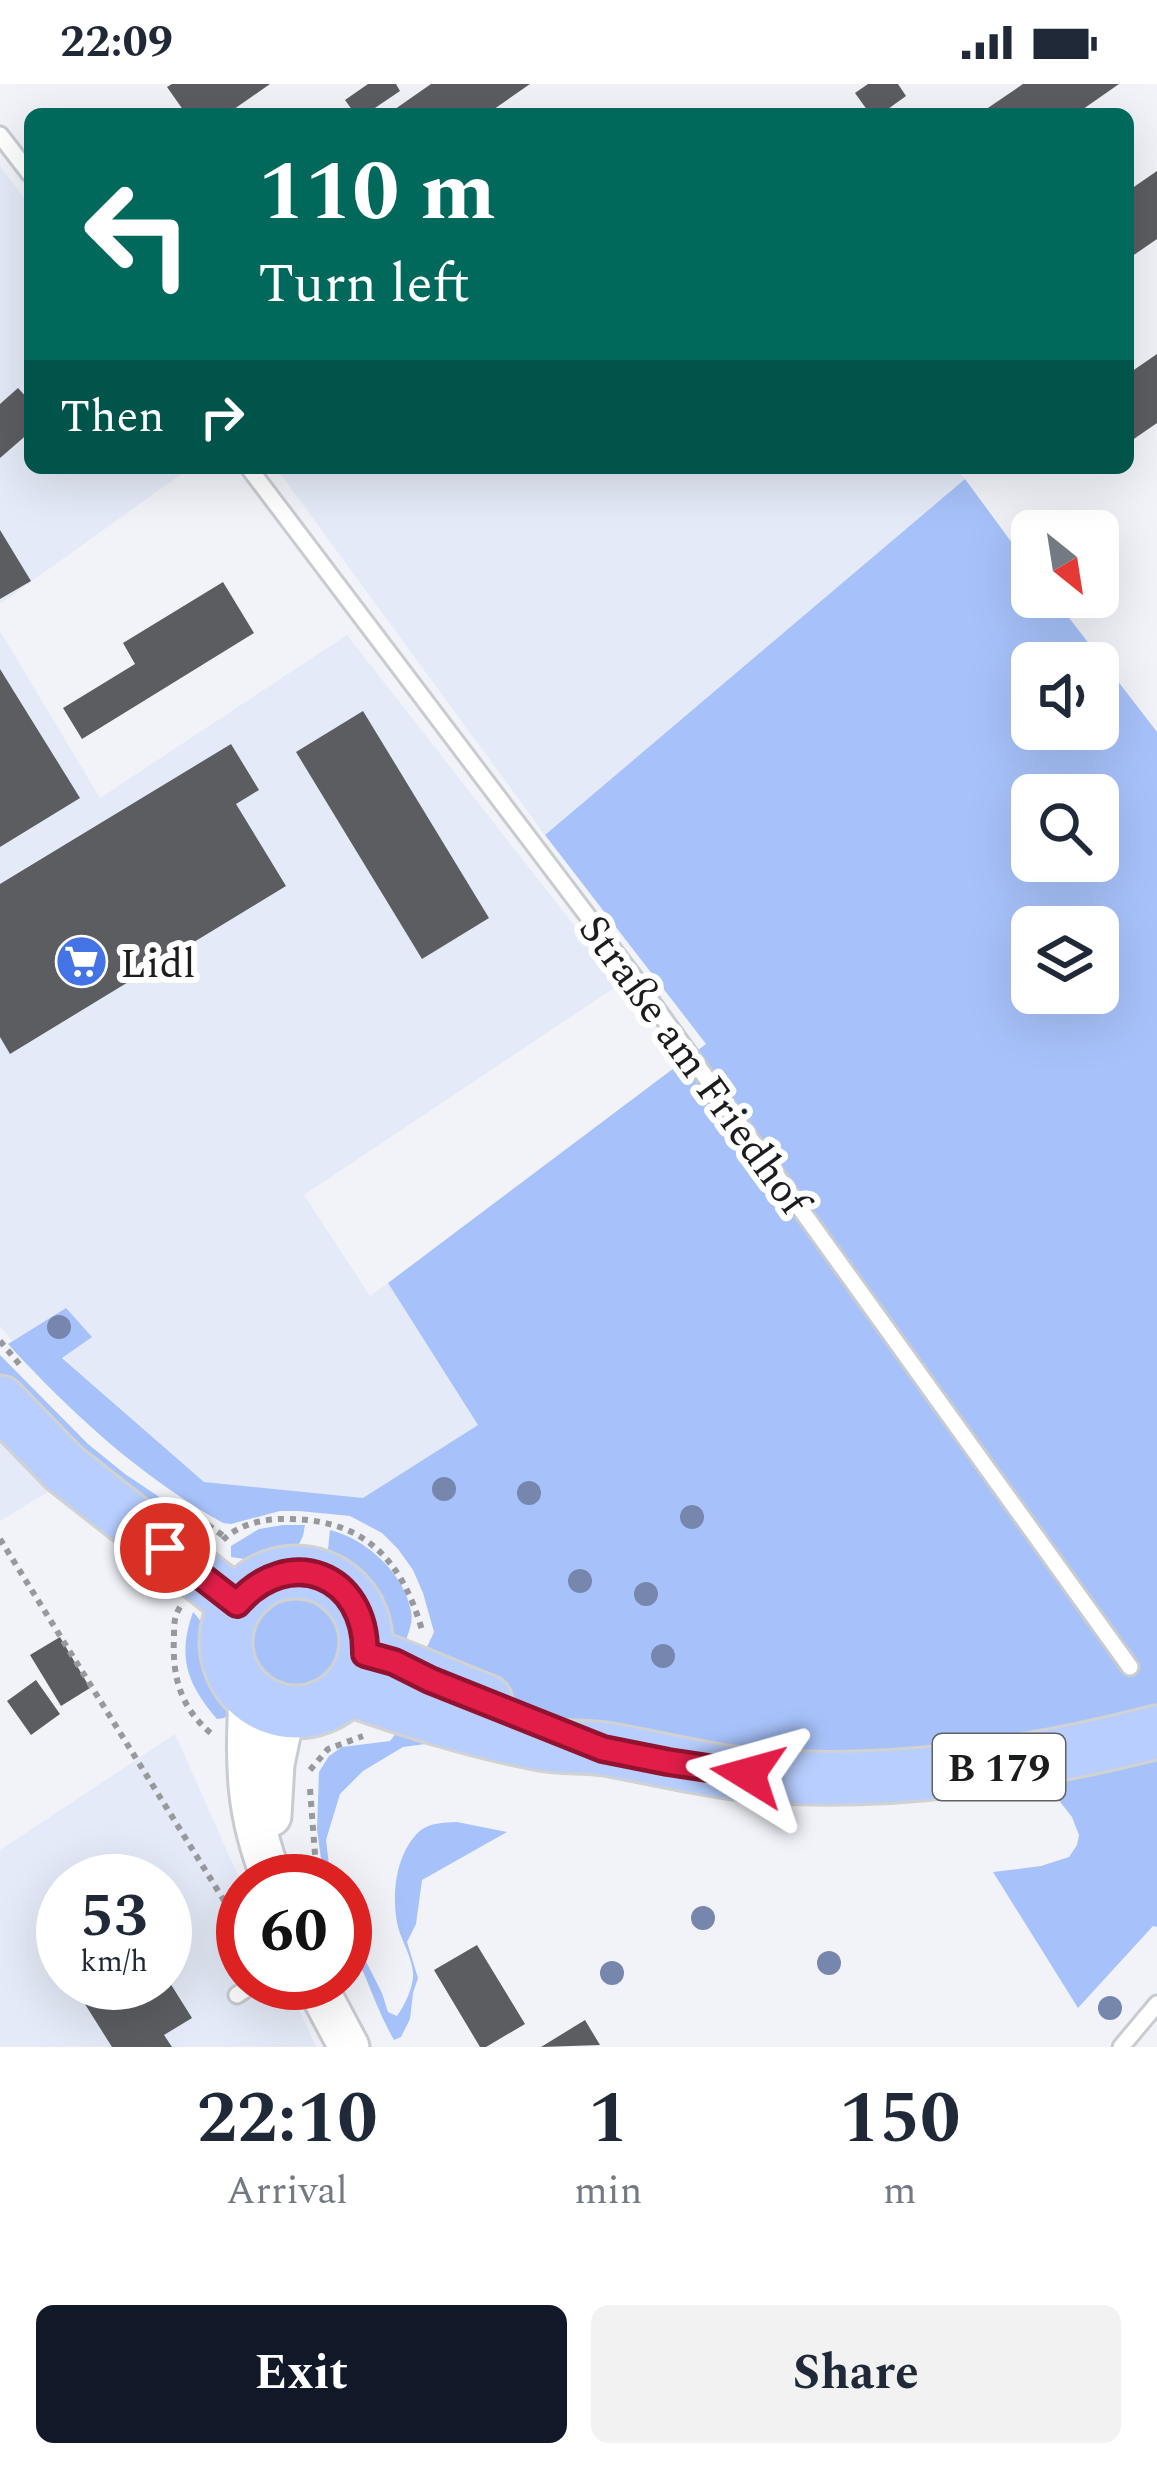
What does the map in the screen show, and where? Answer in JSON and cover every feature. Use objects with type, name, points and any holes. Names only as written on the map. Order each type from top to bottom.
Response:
[{"type":"main road","points":[[13,1387],[64,1468],[220,1572],[251,1588],[269,1577],[311,1573],[348,1594],[366,1632],[356,1671],[330,1703],[308,1711],[267,1702],[236,1679],[228,1661],[229,1622],[220,1572]]},
{"type":"main road","name":"B 179","points":[[356,1671],[488,1732],[545,1745],[603,1749],[748,1774],[838,1779],[926,1775],[994,1768],[1157,1732]]},
{"type":"street","points":[[267,1702],[274,1764],[273,1881],[248,1803],[247,1756],[267,1702]]},
{"type":"street","points":[[329,2010],[349,2047]]},
{"type":"lane","points":[[0,135],[24,166]]},
{"type":"lane","name":"Straße am Friedhof","points":[[254,474],[645,992],[1130,1667]]},
{"type":"lane","points":[[1120,2047],[1157,2004]]},
{"type":"path","points":[[0,1341],[13,1387]]},
{"type":"path","points":[[188,1510],[220,1572],[174,1617],[172,1666],[182,1700],[206,1730],[247,1756]]},
{"type":"path","points":[[0,1539],[216,1887]]},
{"type":"path","points":[[309,1771],[315,1854]]},
{"type":"shaded area","points":[[0,166],[24,198],[24,474],[182,474],[0,604]]},
{"type":"shaded area","points":[[280,474],[961,474],[965,479],[545,835]]},
{"type":"shaded area","points":[[965,479],[1011,541],[1011,618],[1069,618],[1088,642],[1011,642],[1011,750],[1119,750],[1119,683],[1157,732],[1157,1708],[990,1745],[861,1755],[735,1751],[569,1722],[421,1660],[434,1632],[423,1593],[413,1570],[382,1533],[350,1516],[299,1511],[223,1523],[108,1442],[8,1344],[66,1308],[92,1337],[62,1358],[204,1482],[363,1498],[478,1425],[388,1283],[706,1044],[545,835]]},
{"type":"shaded area","points":[[0,631],[100,798],[347,635],[620,984],[304,1195],[370,1296],[388,1283],[479,1425],[363,1499],[204,1482],[62,1357],[66,1308],[12,1341],[0,1326]]},
{"type":"shaded area","points":[[0,1355],[88,1444],[204,1527],[213,1539],[212,1549],[154,1514],[74,1449],[0,1377]]},
{"type":"shaded area","points":[[0,1442],[48,1492],[0,1521]]},
{"type":"shaded area","points":[[305,1525],[294,1554],[258,1561],[231,1557],[231,1546],[259,1529]]},
{"type":"shaded area","points":[[330,1530],[370,1550],[400,1584],[412,1616],[403,1650],[370,1591],[327,1559]]},
{"type":"shaded area","points":[[298,1594],[332,1608],[346,1642],[332,1676],[298,1690],[264,1676],[250,1642],[264,1608]]},
{"type":"shaded area","points":[[193,1612],[205,1631],[212,1669],[232,1704],[232,1712],[224,1718],[217,1719],[207,1706],[188,1669],[186,1643]]},
{"type":"shaded area","points":[[397,1732],[608,1771],[1157,1749],[1157,1927],[1078,2008],[993,1872],[1069,1857],[1077,1845],[1079,1835],[1072,1817],[1057,1798],[1037,1787],[904,1802],[769,1805],[683,1793],[433,1743],[403,1747],[363,1771],[340,1794],[326,1840],[328,1854],[320,1854],[319,1772],[342,1747],[390,1741]]},
{"type":"shaded area","points":[[175,1734],[228,1854],[216,1854],[216,2010],[299,2010],[316,2047],[0,2047],[0,1850]]},
{"type":"shaded area","points":[[457,1822],[507,1832],[422,1880],[416,1924],[407,1942],[418,1978],[410,2019],[401,2037],[394,2040],[372,1994],[372,1973],[388,2012],[397,2016],[413,1978],[396,1915],[400,1862],[412,1839],[434,1824]]},
{"type":"building","points":[[270,84],[236,108],[182,108],[167,87]]},
{"type":"building","points":[[368,84],[396,84],[400,91],[375,108],[351,108],[345,100]]},
{"type":"building","points":[[431,84],[530,84],[496,108],[397,108]]},
{"type":"building","points":[[868,84],[898,84],[906,96],[889,108],[866,108],[855,93]]},
{"type":"building","points":[[1023,84],[1119,84],[1085,108],[988,108]]},
{"type":"building","points":[[1157,171],[1157,239],[1134,255],[1134,187]]},
{"type":"building","points":[[1157,354],[1157,423],[1134,439],[1134,370]]},
{"type":"building","points":[[18,388],[24,394],[24,437],[0,458],[0,404]]},
{"type":"building","points":[[0,530],[31,581],[0,599]]},
{"type":"building","points":[[223,582],[254,633],[82,739],[63,708],[135,664],[123,643]]},
{"type":"building","points":[[0,669],[80,798],[0,847]]},
{"type":"building","points":[[363,711],[489,918],[422,959],[296,752]]},
{"type":"building","name":"Lidl","points":[[231,744],[259,790],[236,804],[286,886],[10,1054],[0,1037],[0,884]]},
{"type":"building","points":[[60,1637],[90,1688],[61,1706],[30,1655]]},
{"type":"building","points":[[36,1680],[60,1714],[31,1735],[7,1701]]},
{"type":"building","points":[[477,1945],[525,2024],[486,2047],[480,2047],[434,1970]]},
{"type":"building","points":[[89,2010],[187,2010],[192,2018],[164,2035],[172,2047],[112,2047]]},
{"type":"building","points":[[585,2020],[600,2045],[541,2047]]},
{"type":"place","name":"Lidl","points":[[81,962]]},
{"type":"route","points":[[165,1548],[237,1604],[269,1577],[311,1573],[348,1594],[360,1612],[365,1654],[603,1749],[748,1774]]}]
